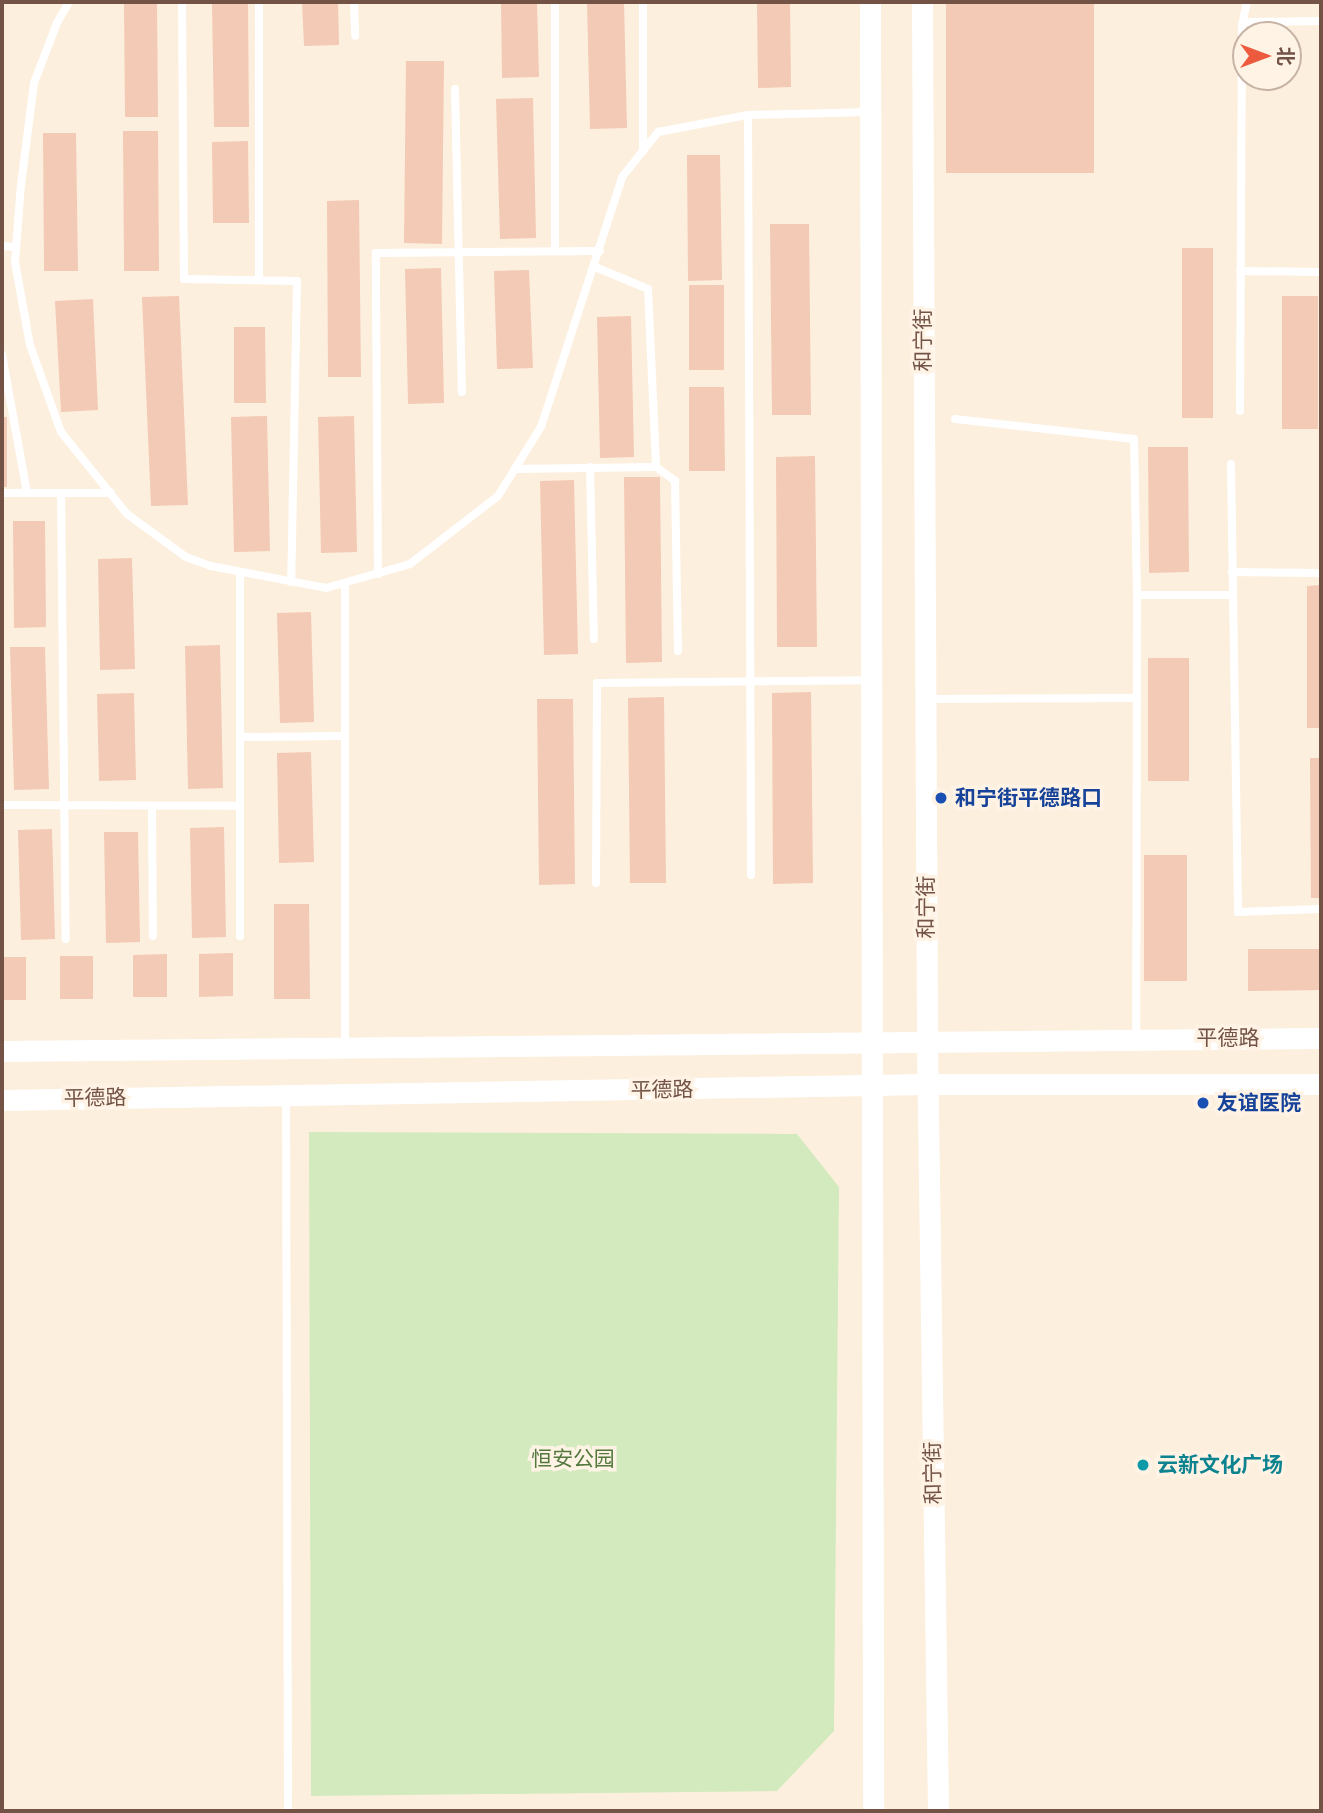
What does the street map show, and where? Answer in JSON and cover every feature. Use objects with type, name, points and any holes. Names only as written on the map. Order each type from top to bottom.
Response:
[{"type":"main road","points":[[870,2],[869,1042],[873,1811]]},
{"type":"main road","name":"和宁街","points":[[922,2],[927,1084],[939,1811]]},
{"type":"main road","name":"平德路","points":[[2,1051],[1321,1038]]},
{"type":"main road","name":"平德路","points":[[2,1100],[927,1084],[1321,1084]]},
{"type":"lane","points":[[69,2],[57,23],[34,83],[15,262],[30,345],[61,432],[127,514],[186,556],[211,566],[326,588],[411,565],[498,496],[541,428],[622,177],[658,132],[748,115],[870,112]]},
{"type":"lane","points":[[182,2],[184,279],[297,281],[292,582]]},
{"type":"lane","points":[[259,2],[259,280]]},
{"type":"lane","points":[[355,2],[355,36]]},
{"type":"lane","points":[[555,2],[555,251]]},
{"type":"lane","points":[[643,2],[643,152]]},
{"type":"lane","points":[[1243,21],[1247,2]]},
{"type":"lane","points":[[1302,21],[1321,21]]},
{"type":"lane","points":[[455,89],[462,392]]},
{"type":"lane","points":[[1240,411],[1242,91]]},
{"type":"lane","points":[[748,115],[751,875]]},
{"type":"lane","points":[[2,246],[16,247]]},
{"type":"lane","points":[[378,574],[376,254],[600,251]]},
{"type":"lane","points":[[595,267],[648,289],[656,467]]},
{"type":"lane","points":[[1240,271],[1321,272]]},
{"type":"lane","points":[[2,355],[27,493]]},
{"type":"lane","points":[[955,419],[1134,439],[1138,595],[1136,1039]]},
{"type":"lane","points":[[1231,464],[1238,912],[1321,908]]},
{"type":"lane","points":[[590,467],[594,639]]},
{"type":"lane","points":[[516,469],[656,467],[675,481],[678,651]]},
{"type":"lane","points":[[2,493],[111,493]]},
{"type":"lane","points":[[61,493],[66,939]]},
{"type":"lane","points":[[240,572],[240,936]]},
{"type":"lane","points":[[1232,572],[1321,573]]},
{"type":"lane","points":[[345,583],[345,1047]]},
{"type":"lane","points":[[1138,595],[1233,595]]},
{"type":"lane","points":[[596,883],[597,683],[870,680]]},
{"type":"lane","points":[[925,699],[1137,698]]},
{"type":"lane","points":[[240,737],[345,736]]},
{"type":"lane","points":[[2,805],[240,806]]},
{"type":"lane","points":[[152,806],[153,936]]},
{"type":"lane","points":[[286,1095],[288,1811]]},
{"type":"green space","name":"恒安公园","points":[[309,1132],[797,1134],[839,1187],[834,1731],[777,1791],[311,1796]]},
{"type":"building","points":[[124,2],[157,2],[158,117],[125,117]]},
{"type":"building","points":[[212,2],[248,2],[249,127],[214,127]]},
{"type":"building","points":[[302,2],[338,2],[339,45],[304,46]]},
{"type":"building","points":[[501,2],[537,2],[539,77],[502,78]]},
{"type":"building","points":[[587,2],[624,2],[627,128],[590,129]]},
{"type":"building","points":[[757,2],[790,2],[791,87],[758,88]]},
{"type":"building","points":[[946,2],[1094,2],[1094,173],[946,173]]},
{"type":"building","points":[[406,61],[444,61],[442,244],[404,243]]},
{"type":"building","points":[[533,98],[536,238],[500,239],[496,99]]},
{"type":"building","points":[[123,131],[158,131],[159,271],[124,271]]},
{"type":"building","points":[[43,133],[76,133],[78,271],[44,271]]},
{"type":"building","points":[[248,141],[249,223],[213,223],[212,142]]},
{"type":"building","points":[[687,155],[720,155],[722,280],[688,281]]},
{"type":"building","points":[[359,200],[361,377],[328,377],[327,201]]},
{"type":"building","points":[[770,224],[809,224],[811,415],[772,415]]},
{"type":"building","points":[[1182,248],[1213,248],[1213,418],[1182,418]]},
{"type":"building","points":[[441,268],[444,403],[408,404],[405,269]]},
{"type":"building","points":[[529,270],[533,368],[497,369],[494,271]]},
{"type":"building","points":[[689,285],[724,285],[724,370],[689,370]]},
{"type":"building","points":[[179,296],[188,505],[151,506],[142,297]]},
{"type":"building","points":[[1282,296],[1318,296],[1318,429],[1282,429]]},
{"type":"building","points":[[93,299],[98,410],[61,412],[55,301]]},
{"type":"building","points":[[631,316],[634,457],[600,458],[597,317]]},
{"type":"building","points":[[234,327],[265,327],[266,403],[234,403]]},
{"type":"building","points":[[689,387],[724,387],[725,471],[689,471]]},
{"type":"building","points":[[267,416],[270,551],[234,552],[231,417]]},
{"type":"building","points":[[354,416],[357,552],[321,553],[318,417]]},
{"type":"building","points":[[2,417],[7,417],[7,487],[2,487]]},
{"type":"building","points":[[1148,447],[1188,447],[1189,572],[1149,573]]},
{"type":"building","points":[[815,456],[817,647],[777,647],[776,457]]},
{"type":"building","points":[[624,477],[660,477],[662,662],[626,663]]},
{"type":"building","points":[[574,480],[578,654],[544,655],[540,481]]},
{"type":"building","points":[[13,521],[45,521],[46,627],[14,628]]},
{"type":"building","points":[[132,558],[135,669],[100,670],[98,559]]},
{"type":"building","points":[[1321,585],[1321,728],[1307,728],[1307,586]]},
{"type":"building","points":[[311,612],[314,722],[280,723],[277,613]]},
{"type":"building","points":[[220,645],[223,788],[188,789],[185,646]]},
{"type":"building","points":[[10,647],[45,647],[49,789],[14,790]]},
{"type":"building","points":[[1148,658],[1189,658],[1189,781],[1148,781]]},
{"type":"building","points":[[811,692],[813,883],[773,884],[772,693]]},
{"type":"building","points":[[134,693],[136,780],[99,781],[97,694]]},
{"type":"building","points":[[664,697],[666,883],[630,883],[628,698]]},
{"type":"building","points":[[537,699],[573,699],[575,884],[539,885]]},
{"type":"building","points":[[311,752],[314,862],[279,863],[277,753]]},
{"type":"building","points":[[1310,758],[1321,758],[1321,898],[1311,898]]},
{"type":"building","points":[[224,827],[226,937],[192,938],[190,828]]},
{"type":"building","points":[[52,829],[55,939],[21,940],[18,830]]},
{"type":"building","points":[[104,832],[138,832],[140,942],[106,943]]},
{"type":"building","points":[[1144,855],[1187,855],[1187,981],[1144,981]]},
{"type":"building","points":[[274,904],[309,904],[310,999],[274,999]]},
{"type":"building","points":[[1248,949],[1321,949],[1321,990],[1248,991]]},
{"type":"building","points":[[233,953],[233,996],[199,997],[199,954]]},
{"type":"building","points":[[167,954],[167,997],[133,997],[133,955]]},
{"type":"building","points":[[60,956],[93,956],[93,999],[60,999]]},
{"type":"building","points":[[2,957],[26,957],[26,1000],[2,1000]]},
{"type":"place","name":"和宁街平德路口","points":[[941,798]]},
{"type":"place","name":"友谊医院","points":[[1203,1103]]},
{"type":"place","name":"云新文化广场","points":[[1143,1465]]}]
